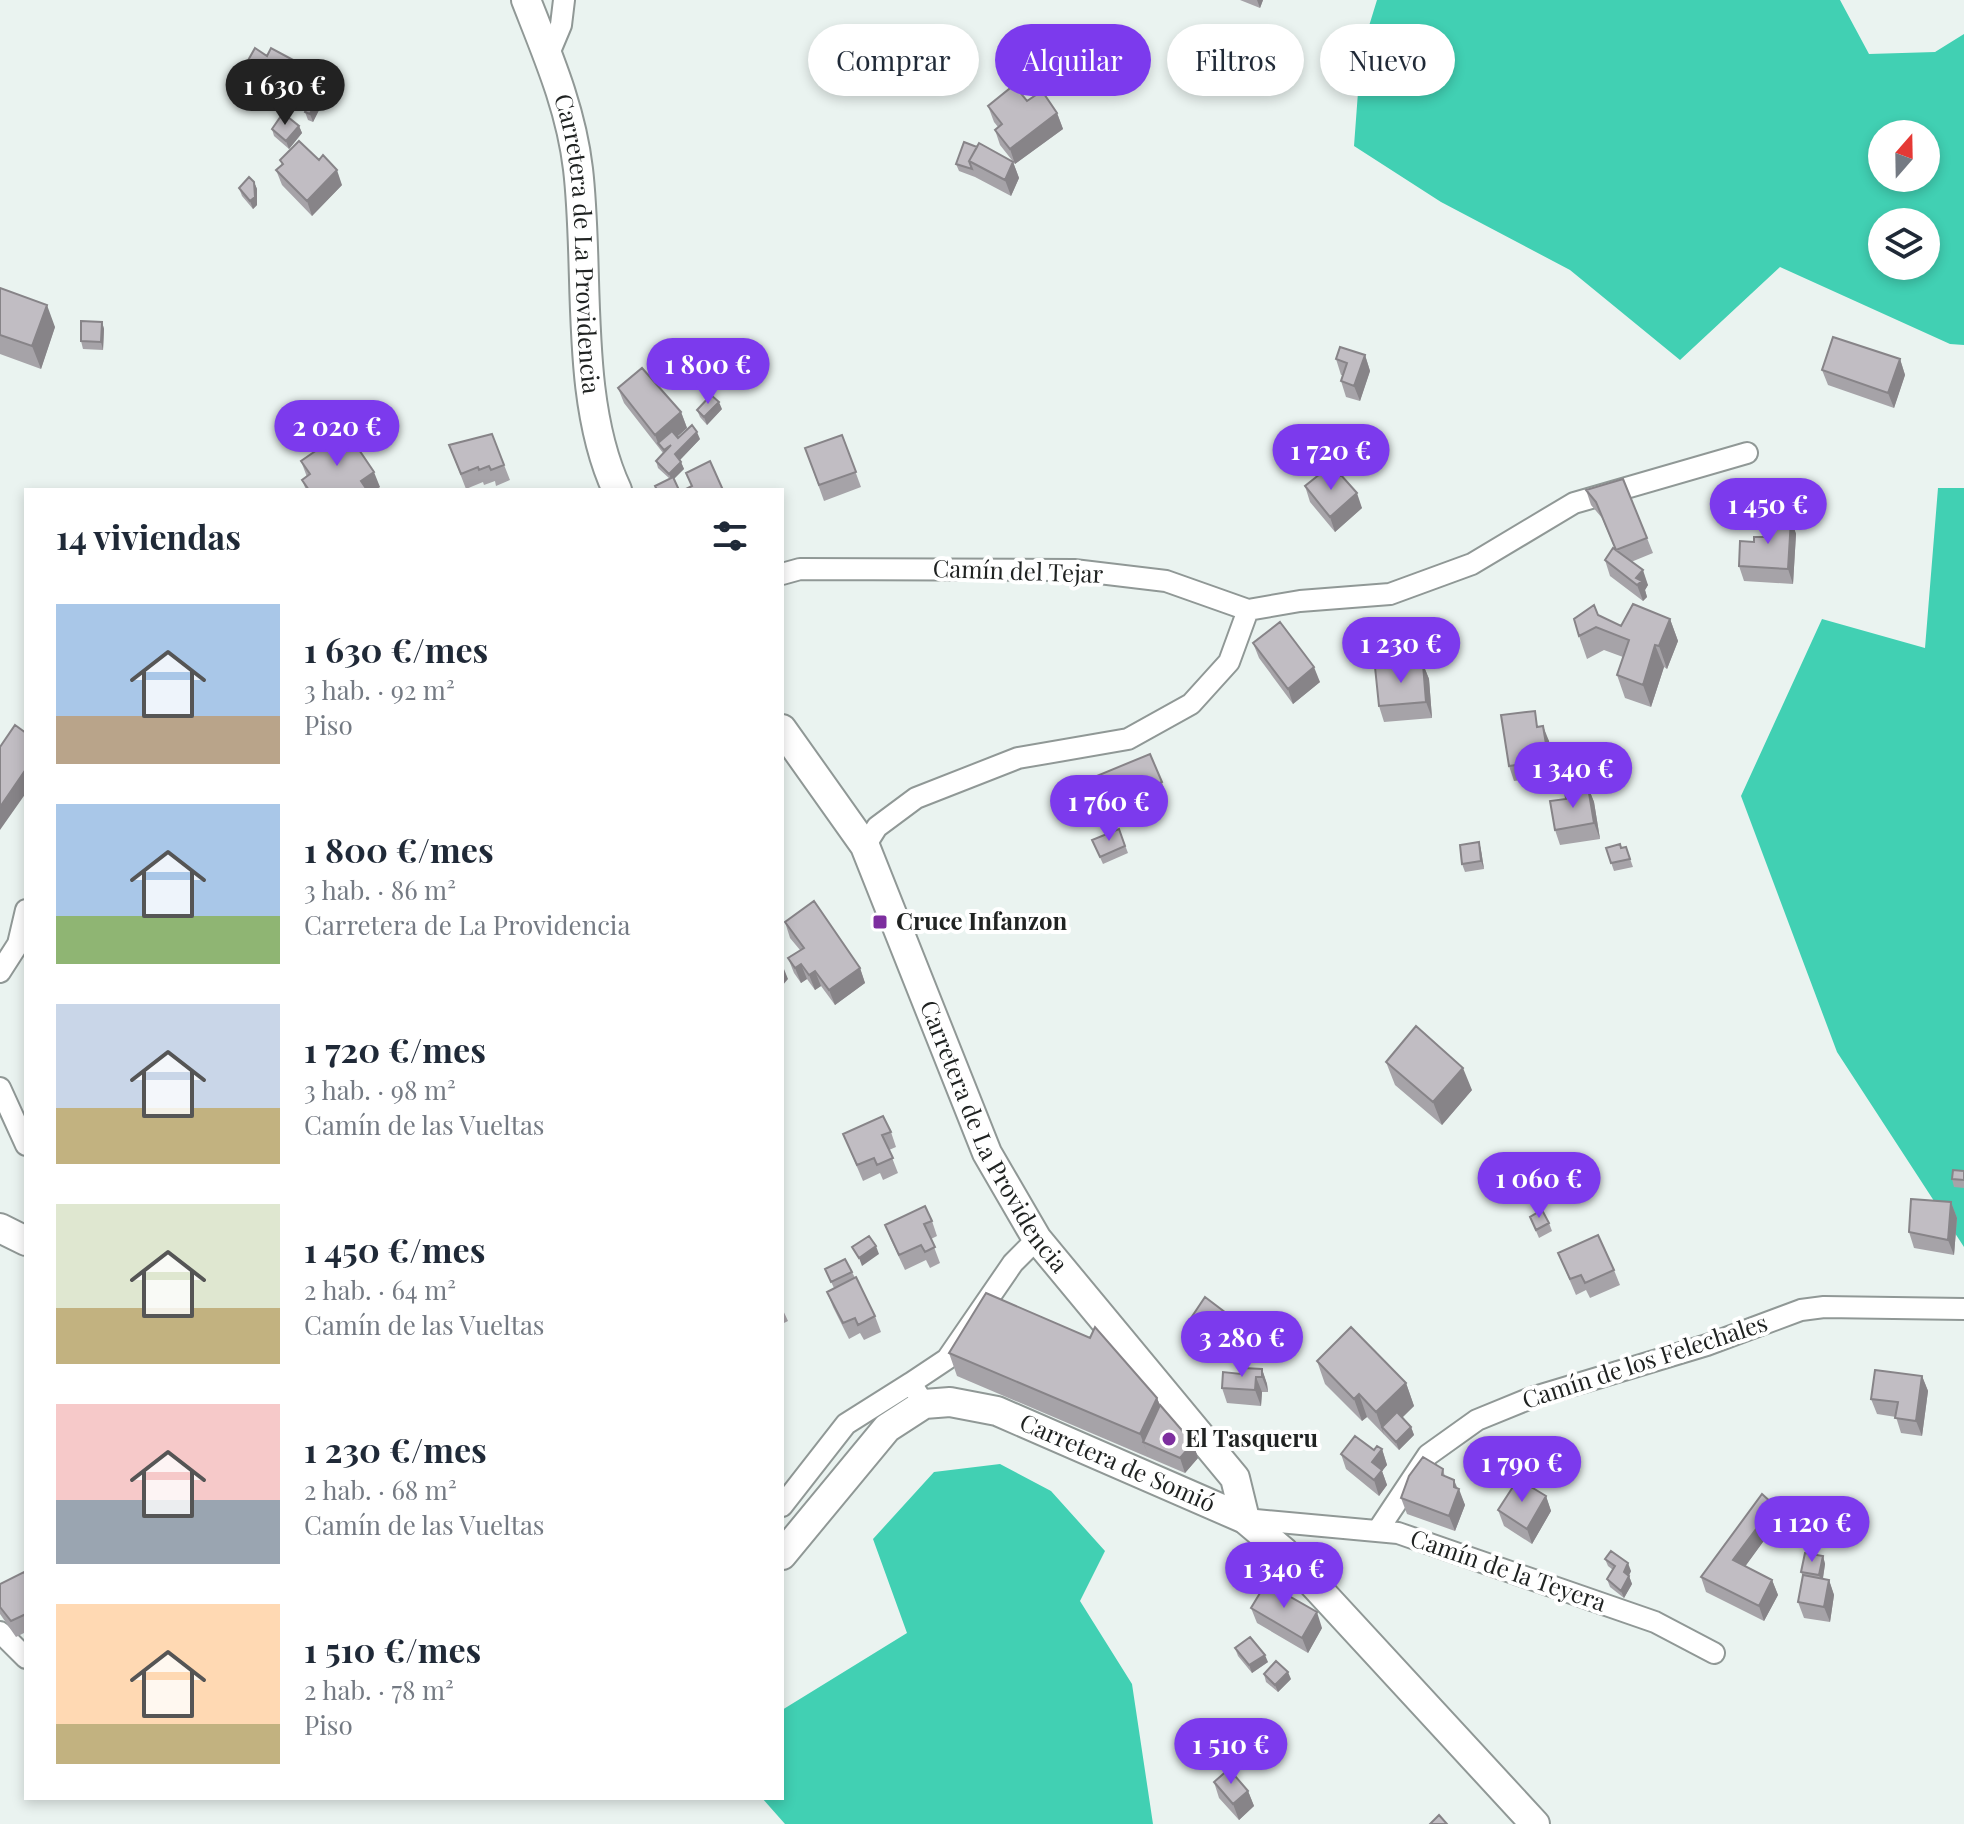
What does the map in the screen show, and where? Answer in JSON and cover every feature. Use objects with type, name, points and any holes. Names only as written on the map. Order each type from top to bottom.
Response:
[{"type":"street","name":"Carretera de La Providencia","points":[[526,0],[569,112],[578,170],[592,398],[610,485]]},
{"type":"street","points":[[548,56],[561,25],[564,0]]},
{"type":"street","points":[[865,846],[877,827],[916,798],[1018,758],[1128,739],[1191,704],[1229,662],[1248,610],[1300,601],[1390,594],[1472,564],[1574,503],[1747,453]]},
{"type":"street","name":"Camín del Tejar","points":[[784,574],[815,569],[1074,570],[1166,581],[1248,610]]},
{"type":"street","name":"Carretera de La Providencia","points":[[784,732],[865,846],[987,1153],[1037,1239],[1235,1478],[1245,1519]]},
{"type":"street","points":[[0,972],[18,944],[24,918]]},
{"type":"street","points":[[0,1088],[24,1141]]},
{"type":"street","points":[[0,1228],[24,1240]]},
{"type":"street","points":[[784,1553],[947,1359],[1013,1263],[1037,1239]]},
{"type":"street","name":"Camín de los Felechales","points":[[1378,1530],[1428,1455],[1477,1420],[1531,1398],[1707,1345],[1801,1310],[1824,1307],[1964,1309]]},
{"type":"street","points":[[784,1503],[846,1424],[917,1393]]},
{"type":"street","name":"Carretera de Somió","points":[[917,1393],[997,1411],[1245,1519],[1284,1552],[1535,1824]]},
{"type":"street","name":"Camín de la Teyera","points":[[1245,1519],[1378,1530],[1413,1537],[1655,1622],[1714,1653]]},
{"type":"street","points":[[0,1632],[24,1656]]},
{"type":"green space","points":[[1377,0],[1840,0],[1869,54],[1935,52],[1964,34],[1964,345],[1950,344],[1780,267],[1680,360],[1570,270],[1441,202],[1354,146],[1358,96],[1455,96],[1455,24],[1370,24]]},
{"type":"green space","points":[[1938,488],[1964,488],[1964,1247],[1837,1052],[1741,796],[1822,619],[1925,648]]},
{"type":"green space","points":[[1000,1464],[1051,1491],[1105,1551],[1080,1601],[1132,1684],[1153,1824],[785,1824],[764,1800],[784,1800],[784,1709],[907,1633],[873,1539],[934,1472]]},
{"type":"building","points":[[255,48],[267,56],[271,48],[295,61],[278,91],[242,71]]},
{"type":"building","points":[[323,93],[325,98],[316,102],[310,114],[305,112],[310,100]]},
{"type":"building","points":[[1000,96],[1023,96],[1027,101],[1034,96],[1045,96],[1057,113],[1010,149],[995,130],[1002,124],[988,106]]},
{"type":"building","points":[[283,113],[299,126],[286,141],[272,129]]},
{"type":"building","points":[[299,141],[319,160],[323,155],[337,170],[307,201],[276,170],[283,164],[280,160]]},
{"type":"building","points":[[964,142],[977,147],[969,161],[972,169],[956,164]]},
{"type":"building","points":[[979,143],[1013,162],[1005,180],[969,161]]},
{"type":"building","points":[[249,177],[254,182],[255,197],[250,201],[239,188]]},
{"type":"building","points":[[0,288],[47,305],[32,346],[0,335]]},
{"type":"building","points":[[81,321],[102,322],[101,342],[81,341]]},
{"type":"building","points":[[1833,337],[1900,359],[1888,393],[1822,370]]},
{"type":"building","points":[[1340,347],[1365,355],[1354,386],[1341,381],[1347,363],[1336,359]]},
{"type":"building","points":[[642,368],[681,412],[655,435],[618,388]]},
{"type":"building","points":[[711,395],[719,402],[704,417],[697,410]]},
{"type":"building","points":[[692,425],[697,432],[675,454],[681,462],[669,474],[656,461],[671,445],[664,450],[658,443],[672,431],[678,438]]},
{"type":"building","points":[[492,434],[504,465],[491,470],[489,466],[479,470],[478,467],[461,474],[449,445]]},
{"type":"building","points":[[842,435],[856,472],[819,485],[805,448]]},
{"type":"building","points":[[351,438],[374,472],[361,481],[366,488],[308,488],[302,480],[310,474],[301,461],[330,441],[336,449]]},
{"type":"building","points":[[710,461],[722,488],[688,488],[692,486],[686,473]]},
{"type":"building","points":[[1325,470],[1334,480],[1341,475],[1357,493],[1330,517],[1305,486]]},
{"type":"building","points":[[673,477],[678,488],[656,488]]},
{"type":"building","points":[[1623,479],[1647,538],[1616,550],[1596,502],[1586,490]]},
{"type":"building","points":[[1765,517],[1791,519],[1788,569],[1739,566],[1740,541],[1754,542],[1754,537],[1764,537]]},
{"type":"building","points":[[1613,548],[1643,570],[1636,578],[1642,581],[1637,585],[1605,560]]},
{"type":"building","points":[[1633,604],[1670,619],[1659,646],[1655,645],[1643,685],[1617,675],[1629,640],[1596,627],[1579,636],[1574,619],[1594,605],[1598,615],[1621,626]]},
{"type":"building","points":[[1280,622],[1314,667],[1288,689],[1253,643]]},
{"type":"building","points":[[1423,664],[1426,702],[1379,706],[1375,667]]},
{"type":"building","points":[[1535,711],[1537,727],[1543,726],[1546,744],[1539,745],[1542,761],[1509,766],[1501,715]]},
{"type":"building","points":[[15,725],[24,732],[24,772],[0,807],[0,747]]},
{"type":"building","points":[[1150,754],[1162,782],[1100,809],[1087,780]]},
{"type":"building","points":[[1588,787],[1594,823],[1555,830],[1550,801],[1566,799],[1565,791]]},
{"type":"building","points":[[1119,829],[1125,846],[1100,857],[1092,840]]},
{"type":"building","points":[[1479,842],[1481,861],[1462,864],[1460,845]]},
{"type":"building","points":[[1620,844],[1621,848],[1626,847],[1630,859],[1611,863],[1606,848]]},
{"type":"building","points":[[814,901],[860,968],[829,990],[815,971],[809,975],[801,964],[795,968],[788,958],[804,948],[785,922]]},
{"type":"building","points":[[1416,1026],[1463,1068],[1433,1102],[1386,1062]]},
{"type":"building","points":[[883,1116],[891,1132],[882,1135],[893,1158],[877,1165],[874,1158],[857,1165],[843,1134]]},
{"type":"building","points":[[1953,1170],[1964,1171],[1964,1180],[1952,1179]]},
{"type":"building","points":[[1911,1199],[1951,1202],[1948,1240],[1909,1232]]},
{"type":"building","points":[[925,1206],[932,1221],[924,1224],[935,1247],[925,1252],[921,1245],[899,1255],[885,1225]]},
{"type":"building","points":[[1542,1210],[1549,1223],[1536,1230],[1530,1217]]},
{"type":"building","points":[[1598,1235],[1614,1270],[1585,1283],[1581,1275],[1570,1279],[1558,1253]]},
{"type":"building","points":[[869,1236],[876,1246],[859,1258],[852,1247]]},
{"type":"building","points":[[845,1259],[852,1272],[831,1282],[825,1269]]},
{"type":"building","points":[[856,1277],[875,1316],[858,1325],[855,1318],[843,1323],[827,1292]]},
{"type":"building","points":[[986,1293],[1090,1338],[1095,1327],[1157,1398],[1140,1434],[949,1353]]},
{"type":"building","points":[[1205,1297],[1230,1316],[1212,1343],[1187,1324]]},
{"type":"building","points":[[1351,1327],[1406,1383],[1376,1412],[1359,1394],[1354,1399],[1317,1361]]},
{"type":"building","points":[[1243,1368],[1262,1369],[1262,1377],[1256,1377],[1255,1390],[1222,1388],[1223,1372],[1241,1374]]},
{"type":"building","points":[[1875,1370],[1922,1376],[1916,1421],[1895,1418],[1898,1402],[1871,1399]]},
{"type":"building","points":[[1160,1405],[1193,1443],[1180,1458],[1143,1442]]},
{"type":"building","points":[[1397,1412],[1411,1427],[1396,1442],[1382,1427]]},
{"type":"building","points":[[1355,1436],[1374,1450],[1377,1446],[1382,1449],[1372,1462],[1382,1470],[1374,1480],[1341,1454]]},
{"type":"building","points":[[1423,1457],[1443,1469],[1442,1475],[1454,1480],[1454,1487],[1459,1489],[1449,1516],[1401,1498],[1409,1476]]},
{"type":"building","points":[[1518,1479],[1546,1496],[1527,1529],[1498,1510]]},
{"type":"building","points":[[1762,1494],[1774,1505],[1733,1560],[1772,1580],[1759,1606],[1701,1577]]},
{"type":"building","points":[[1611,1551],[1628,1563],[1624,1572],[1629,1576],[1621,1591],[1607,1579],[1615,1566],[1605,1559]]},
{"type":"building","points":[[1805,1553],[1823,1556],[1819,1575],[1801,1572]]},
{"type":"building","points":[[24,1572],[24,1615],[11,1621],[0,1607],[0,1584]]},
{"type":"building","points":[[1803,1575],[1829,1580],[1824,1607],[1798,1602]]},
{"type":"building","points":[[1266,1583],[1317,1612],[1302,1638],[1251,1608]]},
{"type":"building","points":[[1250,1637],[1265,1655],[1249,1665],[1235,1648]]},
{"type":"building","points":[[1276,1661],[1288,1672],[1275,1685],[1264,1674]]},
{"type":"building","points":[[1229,1769],[1248,1791],[1233,1804],[1214,1782]]},
{"type":"building","points":[[1439,1815],[1447,1824],[1430,1824]]},
{"type":"place","name":"Cruce Infanzon","points":[[880,922]]},
{"type":"place","name":"El Tasqueru","points":[[1169,1439]]}]
